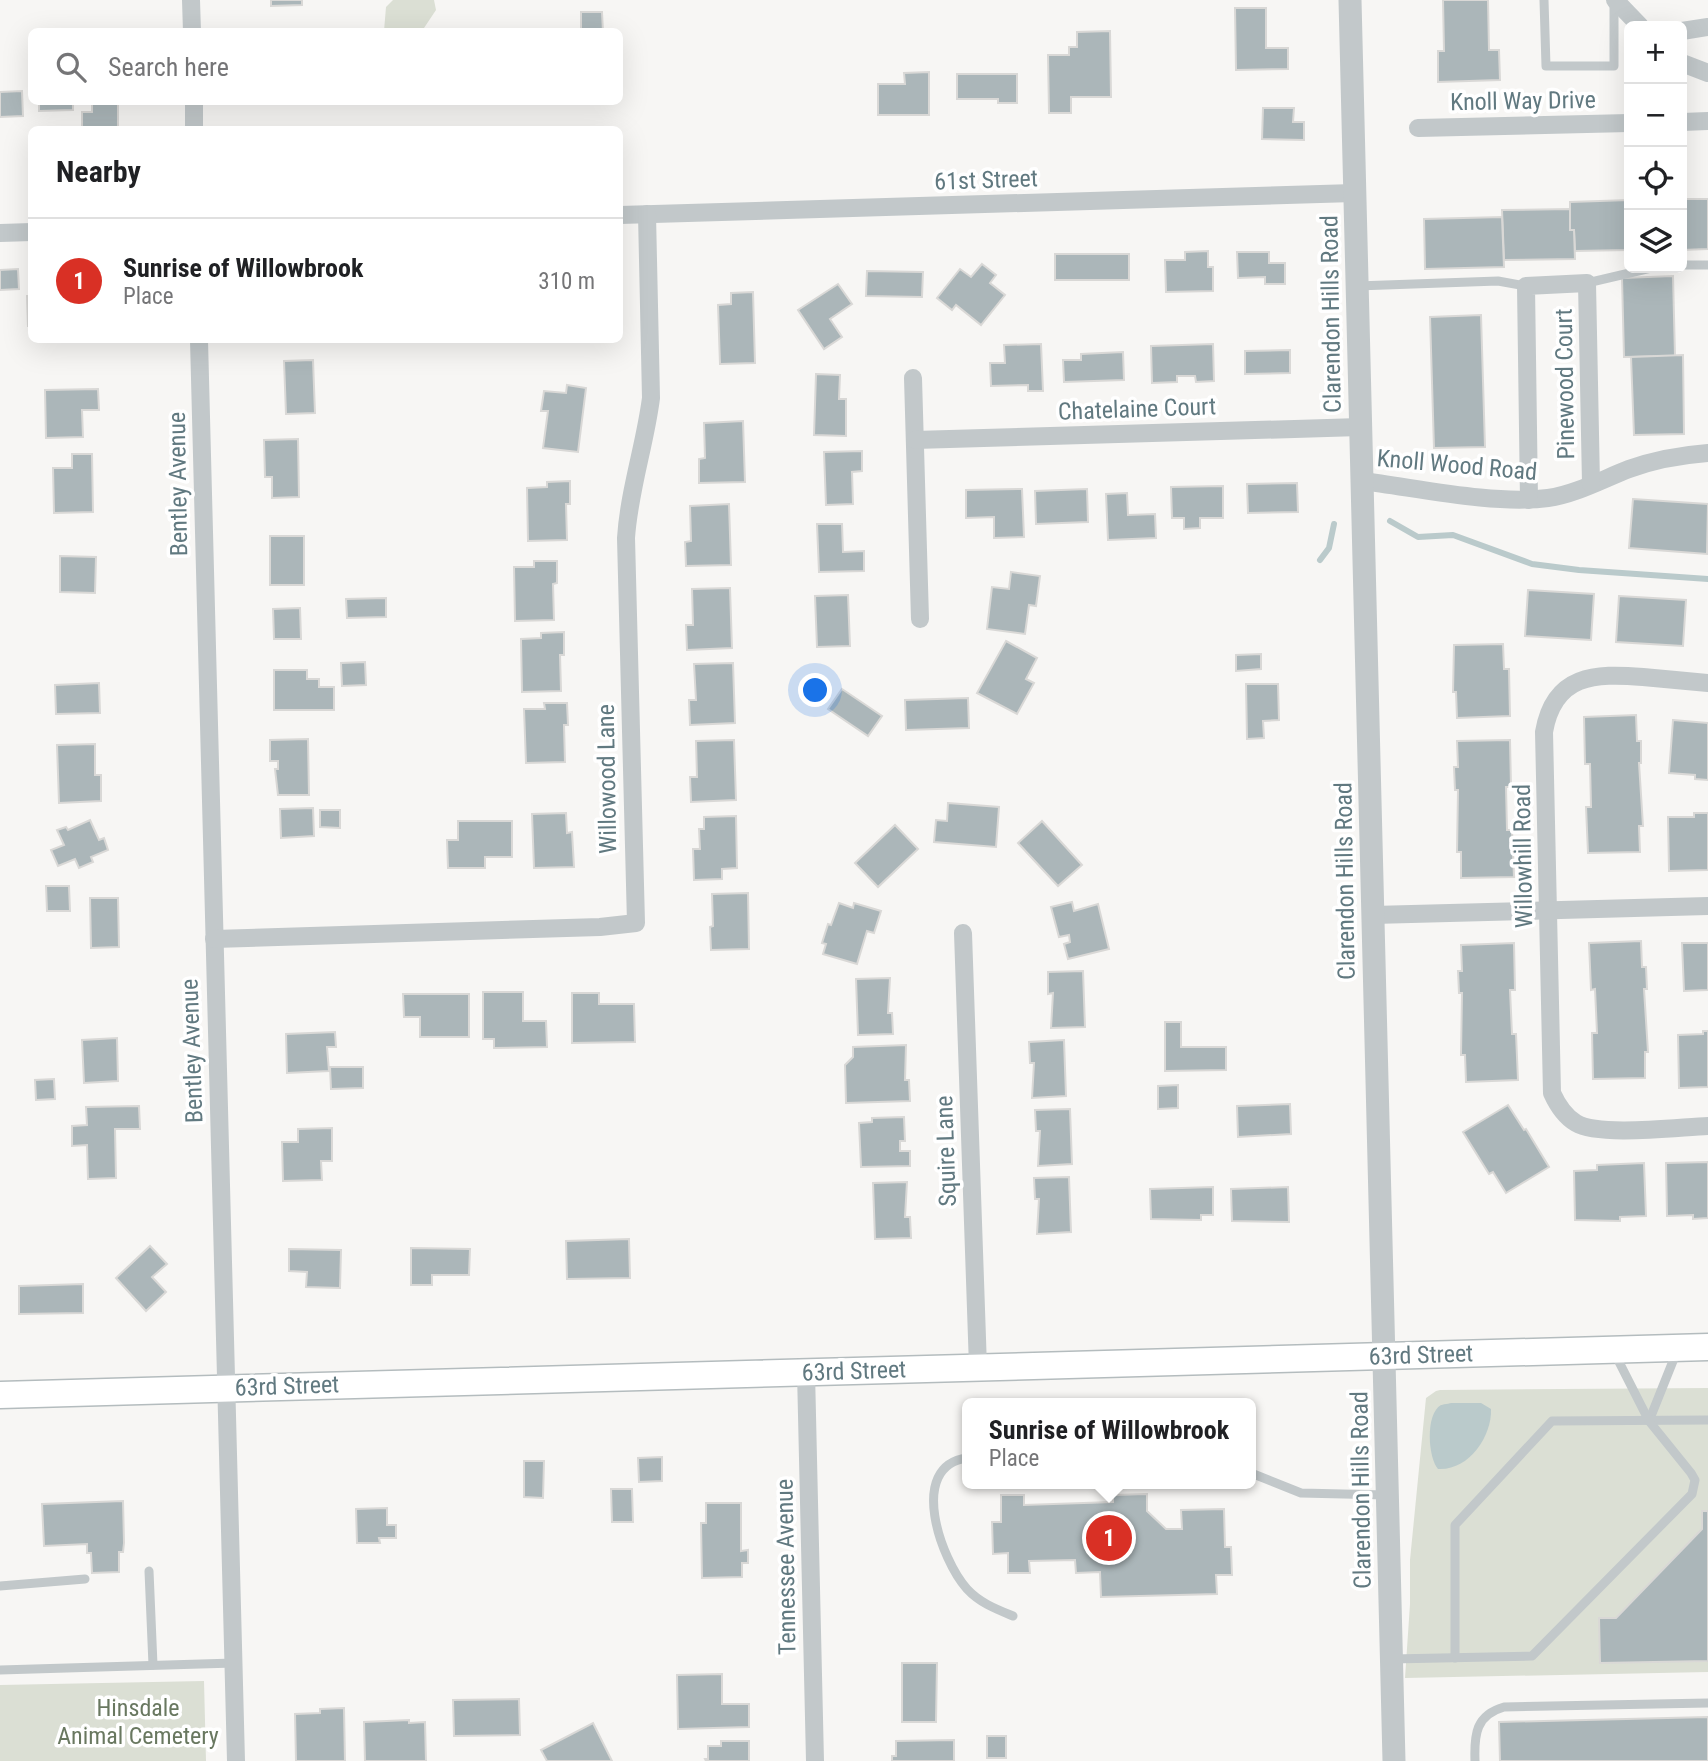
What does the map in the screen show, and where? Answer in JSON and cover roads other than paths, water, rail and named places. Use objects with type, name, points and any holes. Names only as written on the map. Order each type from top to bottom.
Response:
[{"type":"main road","name":"63rd Street","points":[[0,1395],[1708,1346]]},
{"type":"street","points":[[191,0],[192,28]]},
{"type":"street","name":"Clarendon Hills Road","points":[[1350,0],[1394,1761]]},
{"type":"street","points":[[1615,0],[1635,21]]},
{"type":"street","points":[[1687,30],[1708,27]]},
{"type":"street","points":[[1687,65],[1708,73]]},
{"type":"street","points":[[194,105],[194,126]]},
{"type":"street","points":[[1687,122],[1708,121]]},
{"type":"street","name":"Knoll Way Drive","points":[[1418,128],[1624,123]]},
{"type":"street","name":"61st Street","points":[[623,215],[1354,193]]},
{"type":"street","name":"Willowood Lane","points":[[214,939],[600,928],[636,923],[626,538],[630,500],[652,398],[647,214]]},
{"type":"street","points":[[0,233],[28,232]]},
{"type":"street","points":[[1529,500],[1527,286],[1587,283]]},
{"type":"street","name":"Pinewood Court","points":[[1587,283],[1591,484]]},
{"type":"street","name":"Bentley Avenue","points":[[199,343],[236,1761]]},
{"type":"street","points":[[913,378],[920,619]]},
{"type":"street","name":"Chatelaine Court","points":[[915,440],[1360,427]]},
{"type":"street","name":"Knoll Wood Road","points":[[1362,481],[1496,499],[1529,500],[1551,498],[1663,459],[1708,453]]},
{"type":"street","name":"Willowhill Road","points":[[1708,683],[1610,675],[1581,679],[1565,690],[1553,704],[1544,732],[1552,1093],[1557,1104],[1575,1122],[1587,1128],[1605,1130],[1708,1126]]},
{"type":"street","points":[[1373,915],[1708,906]]},
{"type":"street","name":"Squire Lane","points":[[963,933],[978,1367]]},
{"type":"street","name":"Tennessee Avenue","points":[[806,1372],[815,1761]]},
{"type":"lane","points":[[1544,0],[1546,66],[1614,66],[1615,0]]},
{"type":"lane","points":[[1687,265],[1708,265]]},
{"type":"lane","points":[[1587,283],[1630,273]]},
{"type":"lane","points":[[1357,286],[1497,281],[1527,286]]},
{"type":"lane","points":[[1649,1421],[1679,1347]]},
{"type":"lane","points":[[1391,1659],[1532,1656],[1692,1494],[1695,1480],[1649,1421],[1612,1349]]},
{"type":"lane","points":[[1455,1658],[1455,1525],[1552,1421],[1708,1420]]},
{"type":"lane","points":[[962,1459],[945,1466],[938,1476],[935,1510],[942,1549],[951,1568],[968,1590],[985,1604],[1013,1616]]},
{"type":"lane","points":[[1256,1475],[1301,1493],[1387,1495]]},
{"type":"lane","points":[[149,1570],[153,1665]]},
{"type":"lane","points":[[0,1586],[85,1579]]},
{"type":"lane","points":[[0,1670],[234,1663]]},
{"type":"lane","points":[[1475,1761],[1478,1728],[1484,1716],[1504,1707],[1708,1703]]},
{"type":"waterway","points":[[1390,521],[1418,537],[1453,535],[1532,564],[1708,579]]},
{"type":"waterway","points":[[1320,560],[1329,548],[1334,524]]},
{"type":"place","name":"Sunrise of Willowbrook","points":[[1109,1538]]},
{"type":"park label","name":"Hinsdale Animal Cemetery","points":[[138,1722]]}]
